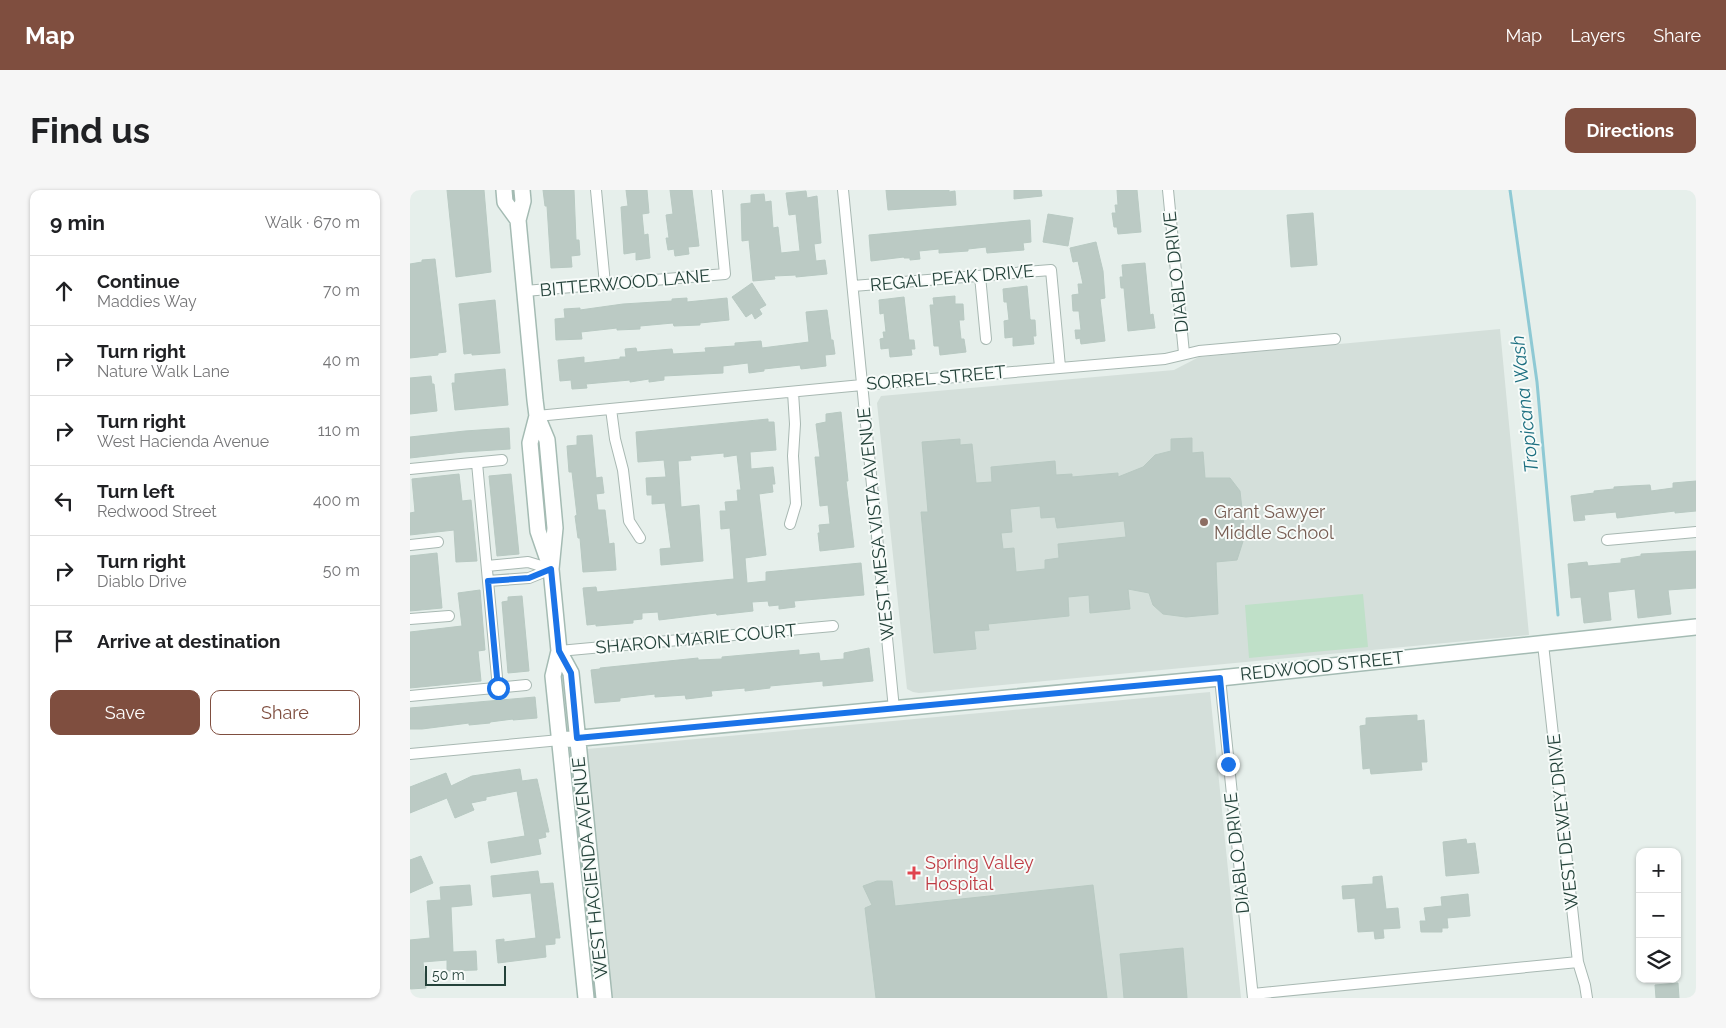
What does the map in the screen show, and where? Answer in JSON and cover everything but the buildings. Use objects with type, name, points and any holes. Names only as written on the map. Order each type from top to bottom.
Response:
[{"type":"main road","name":"WEST HACIENDA AVENUE","points":[[504,190],[505,202],[518,220]]},
{"type":"main road","name":"WEST HACIENDA AVENUE","points":[[522,190],[523,201],[518,220],[536,416],[547,440],[555,528],[551,569],[559,651],[553,676],[586,998]]},
{"type":"main road","name":"REDWOOD STREET","points":[[560,740],[1220,678],[1696,627]]},
{"type":"main road","name":"WEST HACIENDA AVENUE","points":[[559,651],[571,673],[604,998]]},
{"type":"street","points":[[596,190],[605,284]]},
{"type":"street","name":"BITTERWOOD LANE","points":[[524,291],[725,274],[717,190]]},
{"type":"street","name":"WEST MESA VISTA AVENUE","points":[[843,190],[894,710]]},
{"type":"street","name":"DIABLO DRIVE","points":[[1168,190],[1184,353]]},
{"type":"street","name":"REGAL PEAK DRIVE","points":[[853,286],[1051,270],[1060,367]]},
{"type":"street","points":[[980,276],[986,339]]},
{"type":"street","name":"SORREL STREET","points":[[536,416],[1060,367],[1166,359],[1184,353],[1335,339]]},
{"type":"street","points":[[790,524],[796,504],[793,456],[795,424],[792,392]]},
{"type":"street","points":[[611,409],[614,439],[623,470],[629,521],[640,538]]},
{"type":"street","points":[[410,469],[502,460]]},
{"type":"street","points":[[477,463],[498,688]]},
{"type":"street","points":[[1607,540],[1696,532]]},
{"type":"street","points":[[410,545],[438,542]]},
{"type":"street","points":[[487,566],[528,562],[551,569]]},
{"type":"street","points":[[488,581],[529,578],[551,569]]},
{"type":"street","points":[[410,619],[449,616]]},
{"type":"street","name":"SHARON MARIE COURT","points":[[559,651],[833,626]]},
{"type":"street","name":"WEST DEWEY DRIVE","points":[[1543,644],[1578,962],[1587,998]]},
{"type":"street","name":"DIABLO DRIVE","points":[[1220,678],[1253,996]]},
{"type":"street","points":[[410,696],[526,685]]},
{"type":"street","name":"REDWOOD STREET","points":[[410,754],[560,740]]},
{"type":"street","points":[[1253,996],[1578,962]]},
{"type":"shaded area","name":"Grant Sawyer Middle School","points":[[1500,329],[1529,635],[919,693],[907,689],[877,403],[881,396],[1174,370],[1199,357]]},
{"type":"shaded area","name":"Spring Valley Hospital","points":[[1210,692],[1241,998],[612,998],[587,749]]},
{"type":"green space","points":[[1363,594],[1368,647],[1249,658],[1245,605]]},
{"type":"waterway","name":"Tropicana Wash","points":[[1510,190],[1537,382],[1558,615]]},
{"type":"place","name":"Grant Sawyer Middle School","points":[[1204,522]]},
{"type":"place","name":"Spring Valley Hospital","points":[[914,873]]},
{"type":"route","points":[[498,688],[488,581],[529,578],[551,569],[559,651],[571,673],[577,738],[894,710],[1220,678],[1228,764]]}]
